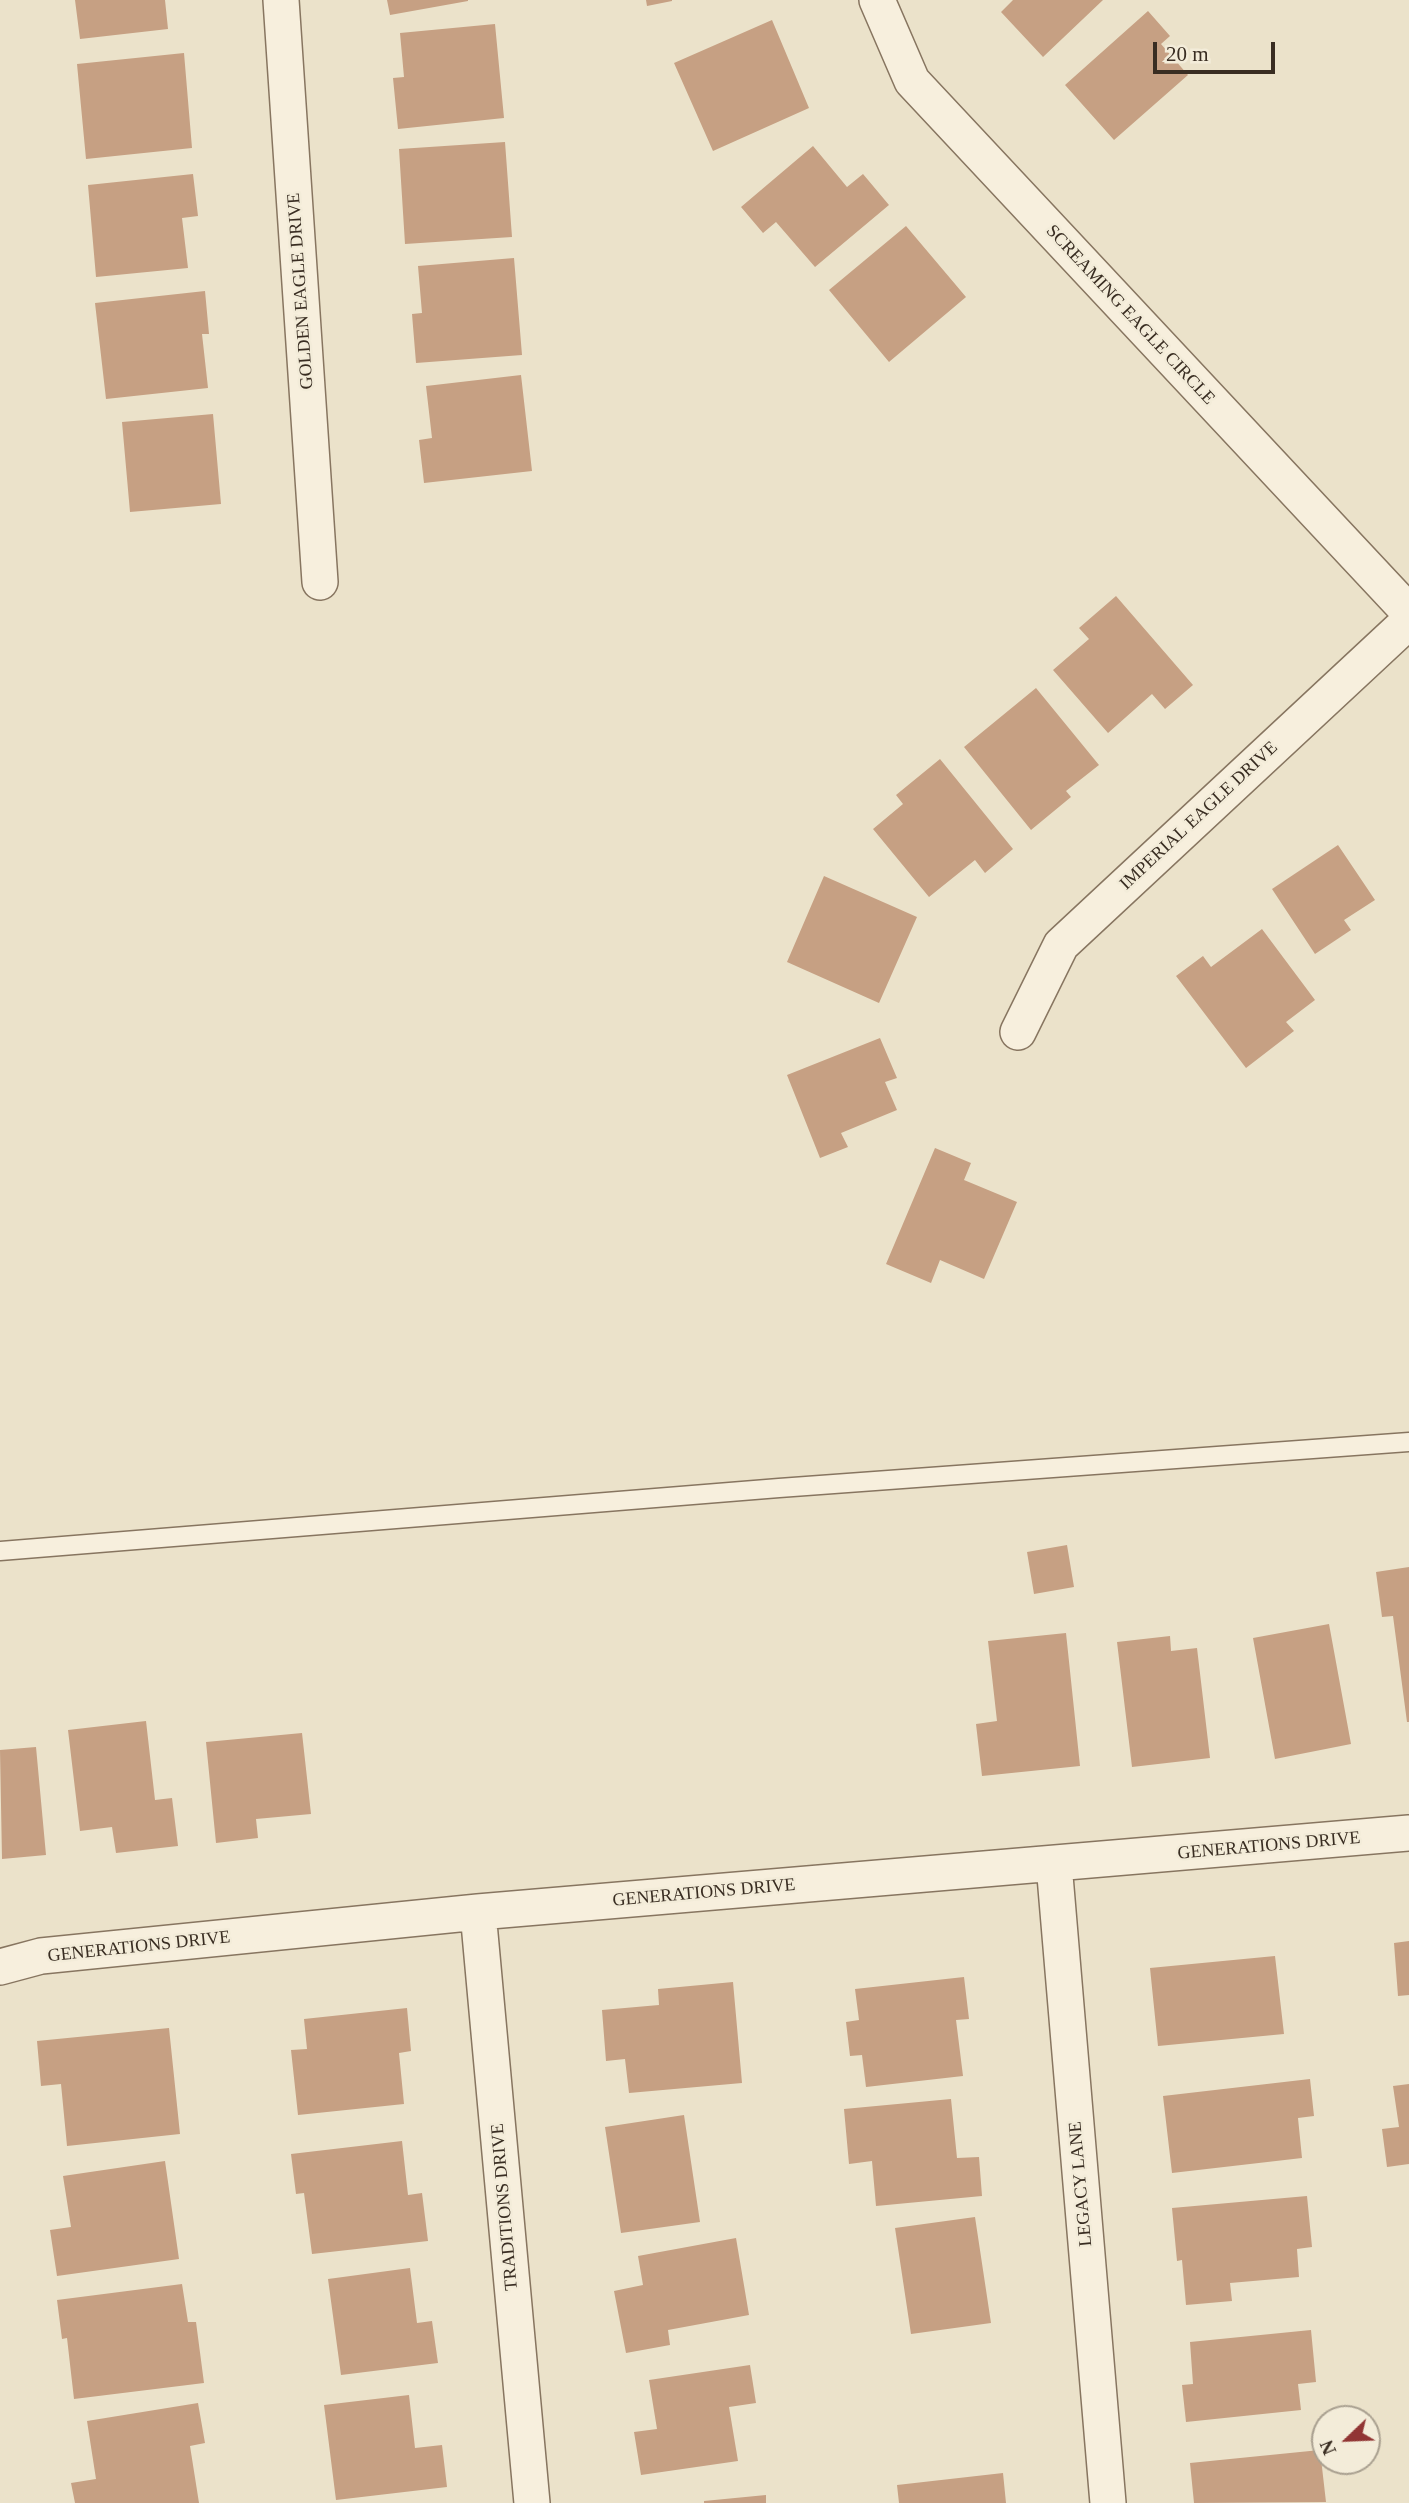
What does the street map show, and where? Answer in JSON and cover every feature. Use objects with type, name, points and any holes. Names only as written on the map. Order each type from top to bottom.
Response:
[{"type":"street","name":"GOLDEN EAGLE DRIVE","points":[[281,0],[320,582]]},
{"type":"street","name":"SCREAMING EAGLE CIRCLE","points":[[877,0],[912,81],[1409,612]]},
{"type":"street","name":"IMPERIAL EAGLE DRIVE","points":[[1018,1032],[1061,945],[1409,621]]},
{"type":"street","name":"GENERATIONS DRIVE","points":[[0,1967],[41,1956],[478,1912],[1409,1833]]},
{"type":"street","name":"LEGACY LANE","points":[[1054,1864],[1108,2503]]},
{"type":"street","name":"TRADITIONS DRIVE","points":[[478,1912],[532,2503]]},
{"type":"lane","points":[[0,1551],[765,1489],[1409,1442]]},
{"type":"building","points":[[75,0],[165,0],[168,29],[80,39]]},
{"type":"building","points":[[387,0],[468,0],[468,1],[390,15]]},
{"type":"building","points":[[646,0],[672,0],[672,1],[647,6]]},
{"type":"building","points":[[1013,0],[1103,0],[1043,57],[1001,12]]},
{"type":"building","points":[[1148,11],[1170,36],[1161,44],[1188,75],[1114,140],[1065,85]]},
{"type":"building","points":[[772,20],[809,108],[713,151],[674,63]]},
{"type":"building","points":[[495,24],[504,118],[398,129],[393,78],[404,77],[400,33]]},
{"type":"building","points":[[184,53],[192,148],[86,159],[77,64]]},
{"type":"building","points":[[505,142],[512,237],[405,244],[399,149]]},
{"type":"building","points":[[813,146],[847,187],[863,174],[889,205],[815,267],[776,222],[763,233],[741,207]]},
{"type":"building","points":[[193,174],[198,216],[182,218],[188,268],[96,277],[88,185]]},
{"type":"building","points":[[906,226],[966,297],[889,362],[829,290]]},
{"type":"building","points":[[514,258],[522,355],[416,363],[412,314],[422,313],[418,266]]},
{"type":"building","points":[[205,291],[209,334],[202,334],[208,388],[106,399],[95,303]]},
{"type":"building","points":[[521,375],[532,471],[424,483],[419,440],[432,438],[426,386]]},
{"type":"building","points":[[213,414],[221,504],[130,512],[122,422]]},
{"type":"building","points":[[1116,596],[1193,685],[1165,709],[1152,694],[1108,733],[1053,670],[1089,639],[1079,628]]},
{"type":"building","points":[[1036,688],[1099,765],[1066,791],[1071,797],[1031,830],[964,747]]},
{"type":"building","points":[[940,759],[1013,849],[985,873],[975,860],[929,897],[873,829],[903,804],[896,795]]},
{"type":"building","points":[[1338,845],[1375,900],[1344,920],[1351,930],[1315,954],[1272,889]]},
{"type":"building","points":[[824,876],[917,917],[879,1003],[787,962]]},
{"type":"building","points":[[1262,929],[1315,1000],[1286,1022],[1294,1031],[1246,1068],[1176,976],[1203,956],[1211,967]]},
{"type":"building","points":[[880,1038],[897,1078],[885,1082],[897,1110],[841,1133],[848,1147],[820,1158],[787,1075]]},
{"type":"building","points":[[935,1148],[971,1163],[964,1180],[1017,1202],[984,1279],[940,1260],[931,1283],[886,1264]]},
{"type":"building","points":[[1067,1545],[1074,1587],[1034,1594],[1027,1552]]},
{"type":"building","points":[[1409,1567],[1407,1722],[1393,1616],[1382,1617],[1376,1572]]},
{"type":"building","points":[[1329,1624],[1351,1744],[1275,1759],[1253,1638]]},
{"type":"building","points":[[1066,1633],[1080,1766],[982,1776],[976,1724],[997,1721],[988,1641]]},
{"type":"building","points":[[1170,1636],[1171,1651],[1197,1648],[1210,1758],[1132,1767],[1117,1642]]},
{"type":"building","points":[[146,1721],[155,1800],[172,1798],[178,1846],[116,1853],[112,1827],[80,1831],[68,1730]]},
{"type":"building","points":[[302,1733],[311,1814],[256,1819],[258,1838],[216,1843],[206,1742]]},
{"type":"building","points":[[36,1747],[46,1855],[2,1859],[0,1750]]},
{"type":"building","points":[[1409,1941],[1409,1995],[1398,1996],[1394,1943]]},
{"type":"building","points":[[1275,1956],[1284,2034],[1158,2046],[1150,1968]]},
{"type":"building","points":[[964,1977],[969,2019],[956,2020],[963,2076],[866,2087],[862,2055],[850,2056],[846,2022],[859,2020],[855,1989]]},
{"type":"building","points":[[733,1982],[742,2083],[629,2093],[625,2059],[606,2061],[602,2010],[659,2005],[658,1989]]},
{"type":"building","points":[[407,2008],[411,2051],[399,2053],[404,2104],[298,2115],[291,2050],[307,2049],[304,2019]]},
{"type":"building","points":[[169,2028],[180,2134],[67,2146],[61,2084],[41,2086],[37,2041]]},
{"type":"building","points":[[1310,2079],[1314,2116],[1298,2118],[1302,2158],[1172,2173],[1163,2096]]},
{"type":"building","points":[[1409,2084],[1409,2164],[1387,2167],[1382,2129],[1399,2127],[1393,2086]]},
{"type":"building","points":[[951,2099],[957,2158],[979,2157],[982,2196],[876,2206],[872,2161],[849,2164],[844,2109]]},
{"type":"building","points":[[684,2115],[700,2222],[621,2233],[605,2127]]},
{"type":"building","points":[[402,2141],[408,2195],[422,2193],[428,2241],[312,2254],[304,2193],[296,2194],[291,2154]]},
{"type":"building","points":[[165,2161],[179,2259],[57,2276],[50,2230],[71,2227],[63,2176]]},
{"type":"building","points":[[1307,2196],[1312,2247],[1297,2249],[1299,2277],[1230,2283],[1232,2301],[1186,2305],[1182,2260],[1177,2261],[1172,2208]]},
{"type":"building","points":[[975,2217],[991,2323],[911,2334],[895,2228]]},
{"type":"building","points":[[736,2238],[749,2315],[668,2330],[670,2345],[626,2353],[614,2291],[643,2285],[638,2256]]},
{"type":"building","points":[[410,2268],[417,2323],[432,2321],[438,2363],[341,2375],[328,2279]]},
{"type":"building","points":[[182,2284],[188,2322],[196,2322],[204,2383],[74,2399],[67,2338],[62,2339],[57,2300]]},
{"type":"building","points":[[1311,2330],[1316,2382],[1298,2384],[1301,2410],[1186,2422],[1182,2385],[1193,2384],[1190,2342]]},
{"type":"building","points":[[750,2365],[756,2403],[729,2407],[738,2461],[641,2475],[634,2432],[657,2429],[649,2380]]},
{"type":"building","points":[[409,2395],[415,2448],[442,2445],[447,2487],[336,2500],[324,2405]]},
{"type":"building","points":[[198,2403],[205,2443],[190,2446],[199,2503],[75,2503],[71,2483],[96,2479],[87,2421]]},
{"type":"building","points":[[1311,2451],[1311,2475],[1323,2475],[1326,2502],[1194,2503],[1190,2463]]},
{"type":"building","points":[[1003,2473],[1006,2503],[899,2503],[897,2485]]},
{"type":"building","points":[[766,2495],[766,2503],[704,2503],[704,2501]]}]
